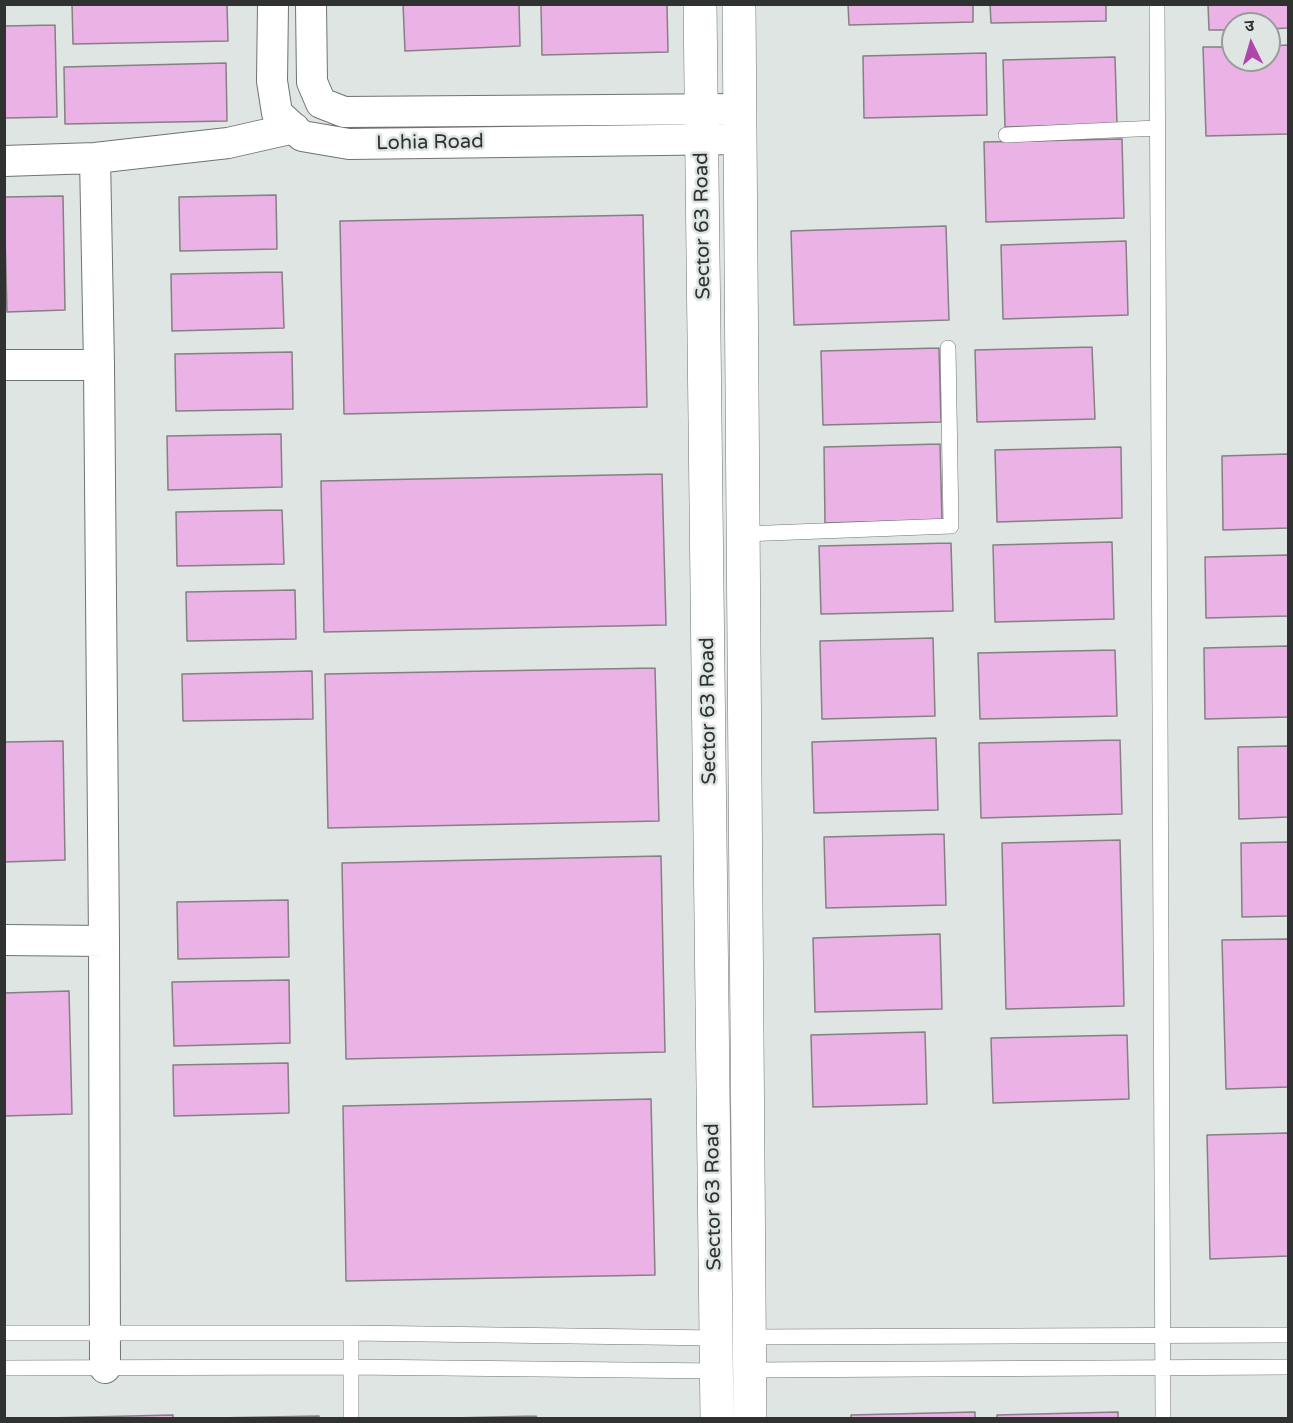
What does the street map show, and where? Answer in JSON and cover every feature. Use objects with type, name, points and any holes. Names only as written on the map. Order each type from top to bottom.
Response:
[{"type":"street","name":"Lohia Road","points":[[273,4],[272,81],[277,113],[303,136],[350,144],[702,125]]},
{"type":"street","name":"Lohia Road","points":[[311,4],[312,82],[321,103],[344,112],[702,125]]},
{"type":"street","name":"Sector 63 Road","points":[[700,4],[717,1419]]},
{"type":"street","name":"Sector 63 Road","points":[[739,4],[750,1419]]},
{"type":"street","points":[[702,125],[740,124]]},
{"type":"street","points":[[4,161],[95,158],[228,143],[294,128]]},
{"type":"street","points":[[95,158],[104,941],[105,1368]]},
{"type":"street","points":[[4,365],[99,365]]},
{"type":"street","points":[[4,940],[104,941]]},
{"type":"lane","points":[[1157,4],[1163,1419]]},
{"type":"lane","points":[[1006,135],[1157,128]]},
{"type":"lane","points":[[743,534],[951,526],[948,348]]},
{"type":"lane","points":[[4,1333],[351,1333],[716,1338],[1288,1335]]},
{"type":"lane","points":[[351,1333],[351,1419]]},
{"type":"lane","points":[[4,1368],[351,1367],[716,1371],[1288,1366]]},
{"type":"building","points":[[72,4],[227,4],[228,41],[73,44]]},
{"type":"building","points":[[403,4],[519,4],[520,46],[405,51]]},
{"type":"building","points":[[541,4],[667,4],[668,52],[542,55]]},
{"type":"building","points":[[848,4],[973,4],[973,22],[849,25]]},
{"type":"building","points":[[990,4],[1106,4],[1106,21],[991,23]]},
{"type":"building","points":[[1208,4],[1288,4],[1288,28],[1281,28],[1281,12],[1221,12],[1221,30],[1209,30]]},
{"type":"building","points":[[55,25],[57,117],[4,118],[4,26]]},
{"type":"building","points":[[1281,45],[1288,45],[1288,134],[1206,136],[1203,47],[1221,47],[1221,72],[1281,72]]},
{"type":"building","points":[[986,53],[987,115],[864,118],[863,56]]},
{"type":"building","points":[[1115,57],[1117,124],[1005,127],[1003,60]]},
{"type":"building","points":[[226,63],[227,121],[65,124],[64,67]]},
{"type":"building","points":[[1122,139],[1124,218],[986,222],[984,142]]},
{"type":"building","points":[[276,195],[277,249],[180,251],[179,197]]},
{"type":"building","points":[[63,196],[65,310],[7,312],[4,197]]},
{"type":"building","points":[[643,215],[647,407],[344,414],[340,221]]},
{"type":"building","points":[[946,226],[949,320],[794,325],[791,231]]},
{"type":"building","points":[[1126,241],[1128,315],[1003,319],[1001,245]]},
{"type":"building","points":[[282,272],[284,328],[172,331],[171,274]]},
{"type":"building","points":[[1092,347],[1095,419],[977,422],[975,350]]},
{"type":"building","points":[[939,348],[941,422],[823,425],[821,351]]},
{"type":"building","points":[[292,352],[293,409],[176,411],[175,354]]},
{"type":"building","points":[[281,434],[282,487],[168,490],[167,436]]},
{"type":"building","points":[[940,444],[942,520],[825,523],[824,447]]},
{"type":"building","points":[[1121,447],[1122,518],[997,522],[995,450]]},
{"type":"building","points":[[1288,454],[1288,528],[1223,530],[1222,456]]},
{"type":"building","points":[[662,474],[666,625],[324,632],[321,481]]},
{"type":"building","points":[[282,510],[284,564],[177,566],[176,512]]},
{"type":"building","points":[[1112,542],[1114,619],[995,622],[993,545]]},
{"type":"building","points":[[951,543],[953,611],[821,614],[819,546]]},
{"type":"building","points":[[1288,555],[1288,616],[1206,618],[1205,557]]},
{"type":"building","points":[[295,590],[296,639],[187,641],[186,592]]},
{"type":"building","points":[[933,638],[935,716],[822,719],[820,641]]},
{"type":"building","points":[[1288,646],[1288,717],[1205,719],[1204,648]]},
{"type":"building","points":[[1115,650],[1117,716],[980,719],[978,653]]},
{"type":"building","points":[[655,668],[659,821],[328,828],[325,674]]},
{"type":"building","points":[[312,671],[313,719],[183,721],[182,674]]},
{"type":"building","points":[[936,738],[938,810],[814,813],[812,742]]},
{"type":"building","points":[[1120,740],[1122,814],[981,818],[979,743]]},
{"type":"building","points":[[63,741],[65,860],[4,862],[4,742]]},
{"type":"building","points":[[1288,746],[1288,817],[1239,819],[1238,747]]},
{"type":"building","points":[[944,834],[946,905],[826,908],[824,837]]},
{"type":"building","points":[[1120,840],[1124,1006],[1006,1009],[1002,843]]},
{"type":"building","points":[[1288,842],[1288,916],[1242,917],[1241,843]]},
{"type":"building","points":[[661,856],[665,1052],[346,1059],[342,863]]},
{"type":"building","points":[[288,900],[289,957],[178,959],[177,902]]},
{"type":"building","points":[[940,934],[942,1009],[815,1012],[813,938]]},
{"type":"building","points":[[1288,939],[1288,1087],[1226,1089],[1222,940]]},
{"type":"building","points":[[289,980],[290,1043],[174,1046],[172,982]]},
{"type":"building","points":[[69,991],[72,1114],[4,1116],[4,993]]},
{"type":"building","points":[[925,1032],[927,1104],[813,1107],[811,1035]]},
{"type":"building","points":[[1127,1035],[1129,1099],[993,1103],[991,1038]]},
{"type":"building","points":[[288,1063],[289,1113],[174,1116],[173,1065]]},
{"type":"building","points":[[651,1099],[655,1275],[346,1281],[343,1106]]},
{"type":"building","points":[[1288,1133],[1288,1256],[1210,1259],[1207,1135]]},
{"type":"building","points":[[975,1412],[975,1418],[851,1418],[851,1415]]},
{"type":"building","points":[[1118,1412],[1118,1418],[997,1418],[997,1415]]},
{"type":"building","points":[[173,1415],[173,1418],[48,1418]]},
{"type":"building","points":[[319,1416],[319,1418],[215,1418]]},
{"type":"building","points":[[536,1416],[537,1418],[451,1418]]}]
